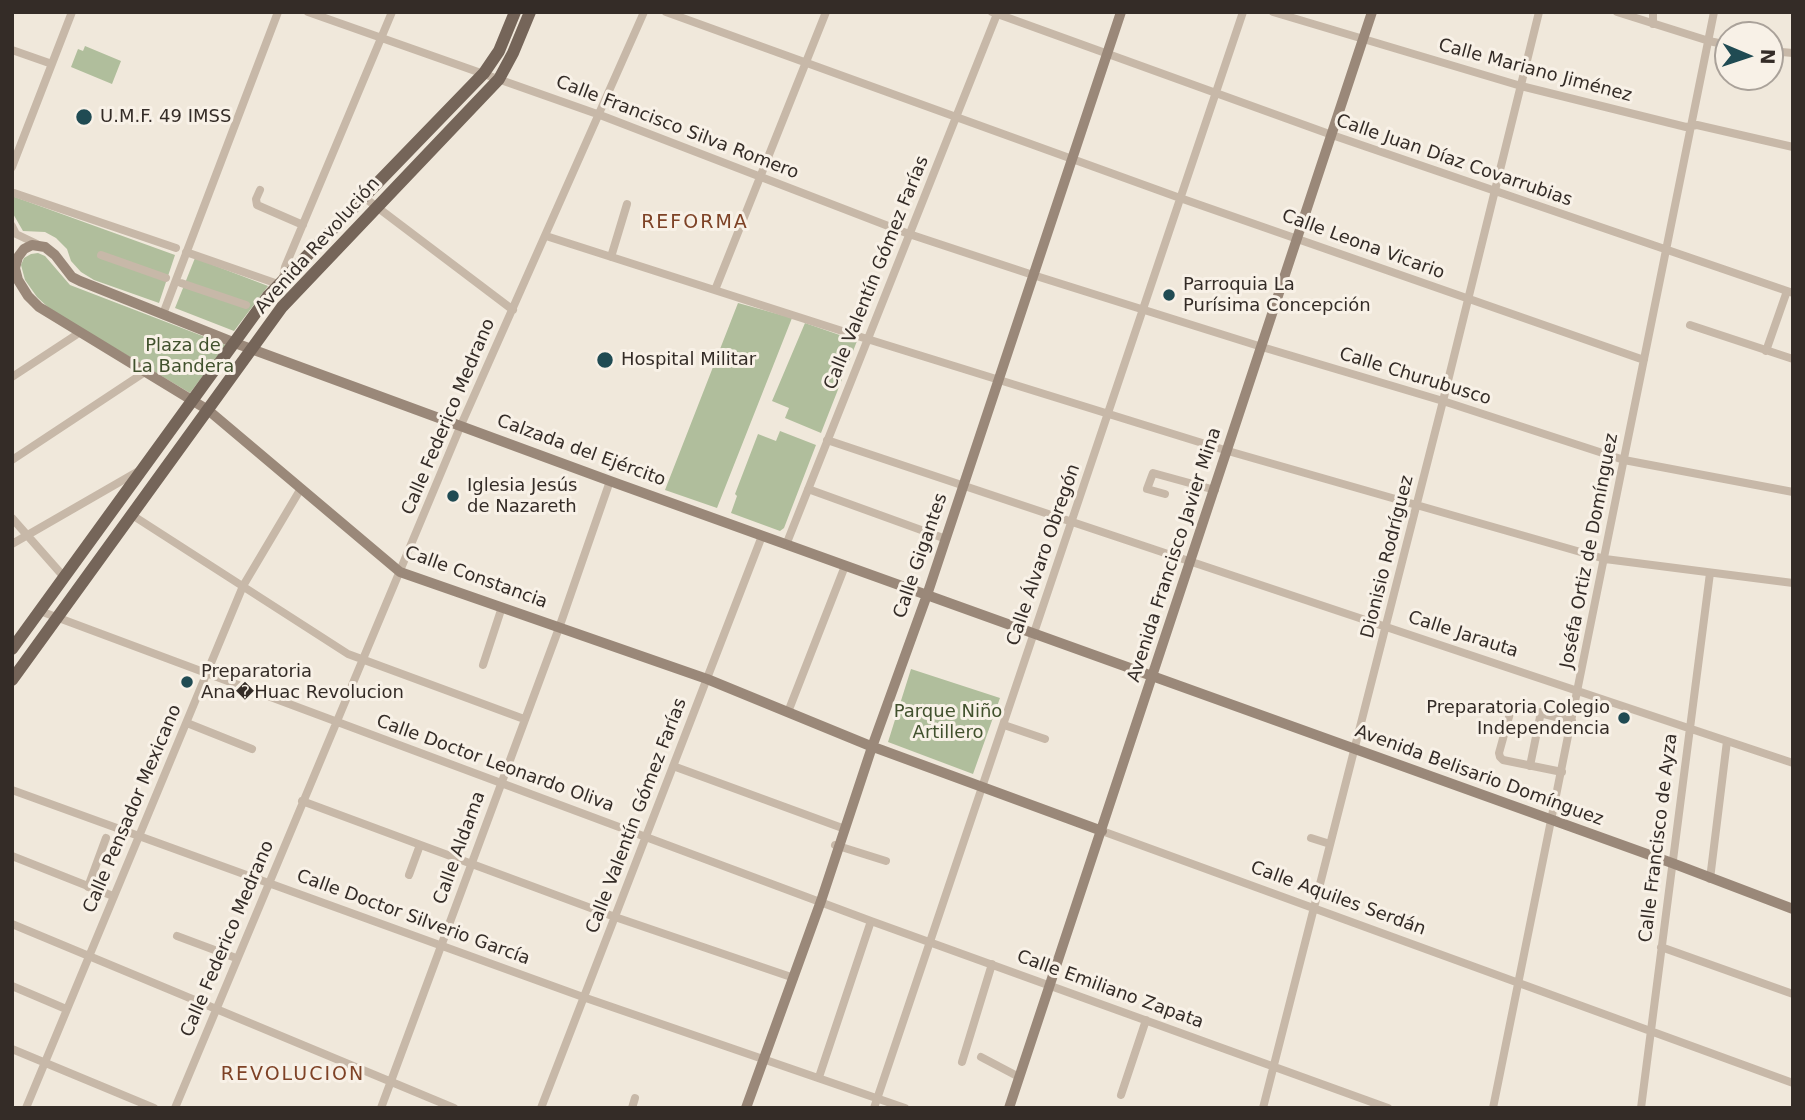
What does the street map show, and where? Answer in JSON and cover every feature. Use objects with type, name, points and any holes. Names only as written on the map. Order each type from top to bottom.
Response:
[{"type":"main road","name":"Avenida Revolución","points":[[12,649],[280,282],[365,198],[484,73],[499,51],[515,12]]},
{"type":"main road","name":"Avenida Revolución","points":[[12,680],[282,307],[499,79],[530,12]]},
{"type":"main road","name":"Calle Gigantes","points":[[746,1108],[927,595],[1121,12]]},
{"type":"main road","name":"Avenida Francisco Javier Mina","points":[[1009,1108],[1372,12]]},
{"type":"main road","name":"Calzada del Ejército","points":[[37,244],[50,250],[66,270],[80,281],[236,343],[1153,678]]},
{"type":"main road","points":[[15,282],[14,261],[24,249],[37,244]]},
{"type":"main road","name":"Calle Constancia","points":[[15,282],[39,307],[208,410],[400,572],[707,679],[872,747]]},
{"type":"main road","name":"Avenida Belisario Domínguez","points":[[1153,678],[1672,863],[1793,909]]},
{"type":"main road","name":"Calle Aquiles Serdán","points":[[872,747],[1101,831]]},
{"type":"street","points":[[12,167],[72,12]]},
{"type":"street","points":[[163,314],[278,12]]},
{"type":"street","name":"Calle Francisco Silva Romero","points":[[308,12],[600,115],[909,234],[1033,275]]},
{"type":"street","points":[[186,252],[280,282],[393,12]]},
{"type":"street","name":"Calle Federico Medrano","points":[[175,1108],[461,425],[644,12]]},
{"type":"street","name":"Calle Leona Vicario","points":[[666,12],[955,118],[1644,360]]},
{"type":"street","points":[[715,290],[826,12]]},
{"type":"street","name":"Calle Álvaro Obregón","points":[[874,1108],[1243,12]]},
{"type":"street","name":"Calle Mariano Jiménez","points":[[1272,12],[1521,86],[1686,127],[1697,125],[1793,146]]},
{"type":"street","name":"Dionisio Rodríguez","points":[[1263,1108],[1417,506],[1539,12]]},
{"type":"street","points":[[1617,12],[1714,42]]},
{"type":"street","points":[[1653,12],[1653,23]]},
{"type":"street","name":"Joséfa Ortiz de Domínguez","points":[[1493,1108],[1714,12]]},
{"type":"street","name":"Calle Juan Díaz Covarrubias","points":[[994,13],[1015,16],[1107,53],[1332,135],[1790,292]]},
{"type":"street","name":"Calle Valentín Gómez Farías","points":[[786,545],[994,13]]},
{"type":"street","points":[[12,50],[52,64]]},
{"type":"street","points":[[260,190],[256,199],[257,205],[303,225]]},
{"type":"street","points":[[14,193],[176,248]]},
{"type":"street","points":[[365,198],[513,310]]},
{"type":"street","points":[[611,257],[627,204]]},
{"type":"street","points":[[12,226],[16,234],[37,244]]},
{"type":"street","points":[[546,236],[1228,451],[1605,559],[1793,583]]},
{"type":"street","points":[[101,255],[166,278]]},
{"type":"street","name":"Calle Churubusco","points":[[1033,275],[1443,401],[1624,460],[1793,492]]},
{"type":"street","points":[[181,284],[246,305]]},
{"type":"street","points":[[1766,351],[1790,292]]},
{"type":"street","points":[[1690,325],[1793,359]]},
{"type":"street","points":[[12,377],[79,333]]},
{"type":"street","points":[[12,460],[145,372]]},
{"type":"street","name":"Calle Jarauta","points":[[827,440],[1793,763]]},
{"type":"street","points":[[12,544],[143,469]]},
{"type":"street","points":[[1165,494],[1147,489],[1153,473],[1215,490]]},
{"type":"street","name":"Calle Aldama","points":[[381,1108],[559,628],[610,481]]},
{"type":"street","name":"Calle Pensador Mexicano","points":[[26,1108],[243,586],[300,489]]},
{"type":"street","points":[[808,489],[946,539]]},
{"type":"street","points":[[132,515],[362,661],[524,719]]},
{"type":"street","points":[[12,518],[64,577]]},
{"type":"street","name":"Calle Valentín Gómez Farías","points":[[541,1108],[762,536]]},
{"type":"street","points":[[788,712],[845,566]]},
{"type":"street","name":"Calle Francisco de Ayza","points":[[1641,1108],[1710,573]]},
{"type":"street","points":[[483,665],[502,607]]},
{"type":"street","name":"Calle Doctor Leonardo Oliva","points":[[40,611],[821,901]]},
{"type":"street","points":[[1562,772],[1503,760],[1500,757],[1512,706],[1572,721]]},
{"type":"street","points":[[1530,766],[1541,712]]},
{"type":"street","points":[[187,723],[252,749]]},
{"type":"street","points":[[1004,725],[1045,739]]},
{"type":"street","points":[[1710,879],[1727,741]]},
{"type":"street","points":[[674,766],[845,829]]},
{"type":"street","name":"Calle Doctor Silverio García","points":[[12,790],[583,997],[905,1108]]},
{"type":"street","points":[[302,801],[615,917],[794,978]]},
{"type":"street","name":"Calle Aquiles Serdán","points":[[1101,831],[1793,1083]]},
{"type":"street","points":[[89,887],[106,838]]},
{"type":"street","points":[[1311,838],[1330,844]]},
{"type":"street","points":[[409,875],[420,845]]},
{"type":"street","points":[[838,845],[886,861]]},
{"type":"street","points":[[12,856],[113,896]]},
{"type":"street","name":"Calle Emiliano Zapata","points":[[821,901],[1274,1066],[1362,1103],[1388,1108]]},
{"type":"street","points":[[819,1077],[871,920]]},
{"type":"street","points":[[12,924],[454,1108]]},
{"type":"street","points":[[177,936],[236,958]]},
{"type":"street","points":[[1661,947],[1793,994]]},
{"type":"street","points":[[962,1062],[992,964]]},
{"type":"street","points":[[12,986],[66,1009]]},
{"type":"street","points":[[1121,1094],[1146,1020]]},
{"type":"street","points":[[12,1049],[154,1108]]},
{"type":"street","points":[[981,1057],[1020,1077]]},
{"type":"street","points":[[632,1108],[635,1098]]},
{"type":"green space","points":[[85,46],[121,61],[112,84],[71,67],[78,49],[83,51]]},
{"type":"green space","name":"Plaza de La Bandera","points":[[12,196],[175,255],[159,303],[94,280],[81,272],[71,261],[67,249],[56,238],[45,232],[23,231],[12,212]]},
{"type":"green space","name":"Plaza de La Bandera","points":[[38,253],[45,256],[70,285],[226,345],[190,393],[51,310],[25,280],[21,265],[24,258]]},
{"type":"green space","name":"Plaza de La Bandera","points":[[195,258],[268,286],[234,331],[175,308]]},
{"type":"green space","points":[[738,303],[792,318],[717,508],[665,490]]},
{"type":"green space","points":[[805,323],[857,341],[821,433],[785,418],[789,408],[772,401]]},
{"type":"green space","points":[[780,431],[816,445],[784,528],[780,531],[731,513],[737,496],[735,494],[758,434],[776,441]]},
{"type":"green space","name":"Parque Niño Artillero","points":[[911,669],[1000,698],[973,774],[888,742]]},
{"type":"place","name":"U.M.F. 49 IMSS","points":[[84,117]]},
{"type":"place","name":"Parroquia La Purísima Concepción","points":[[1169,295]]},
{"type":"place","name":"Hospital Militar","points":[[605,360]]},
{"type":"place","name":"Iglesia Jesús de Nazareth","points":[[453,496]]},
{"type":"place","name":"Preparatoria Ana�Huac Revolucion","points":[[187,682]]},
{"type":"place","name":"Preparatoria Colegio Independencia","points":[[1624,718]]},
{"type":"district","name":"REFORMA","points":[[695,223]]},
{"type":"district","name":"REVOLUCION","points":[[293,1075]]}]
